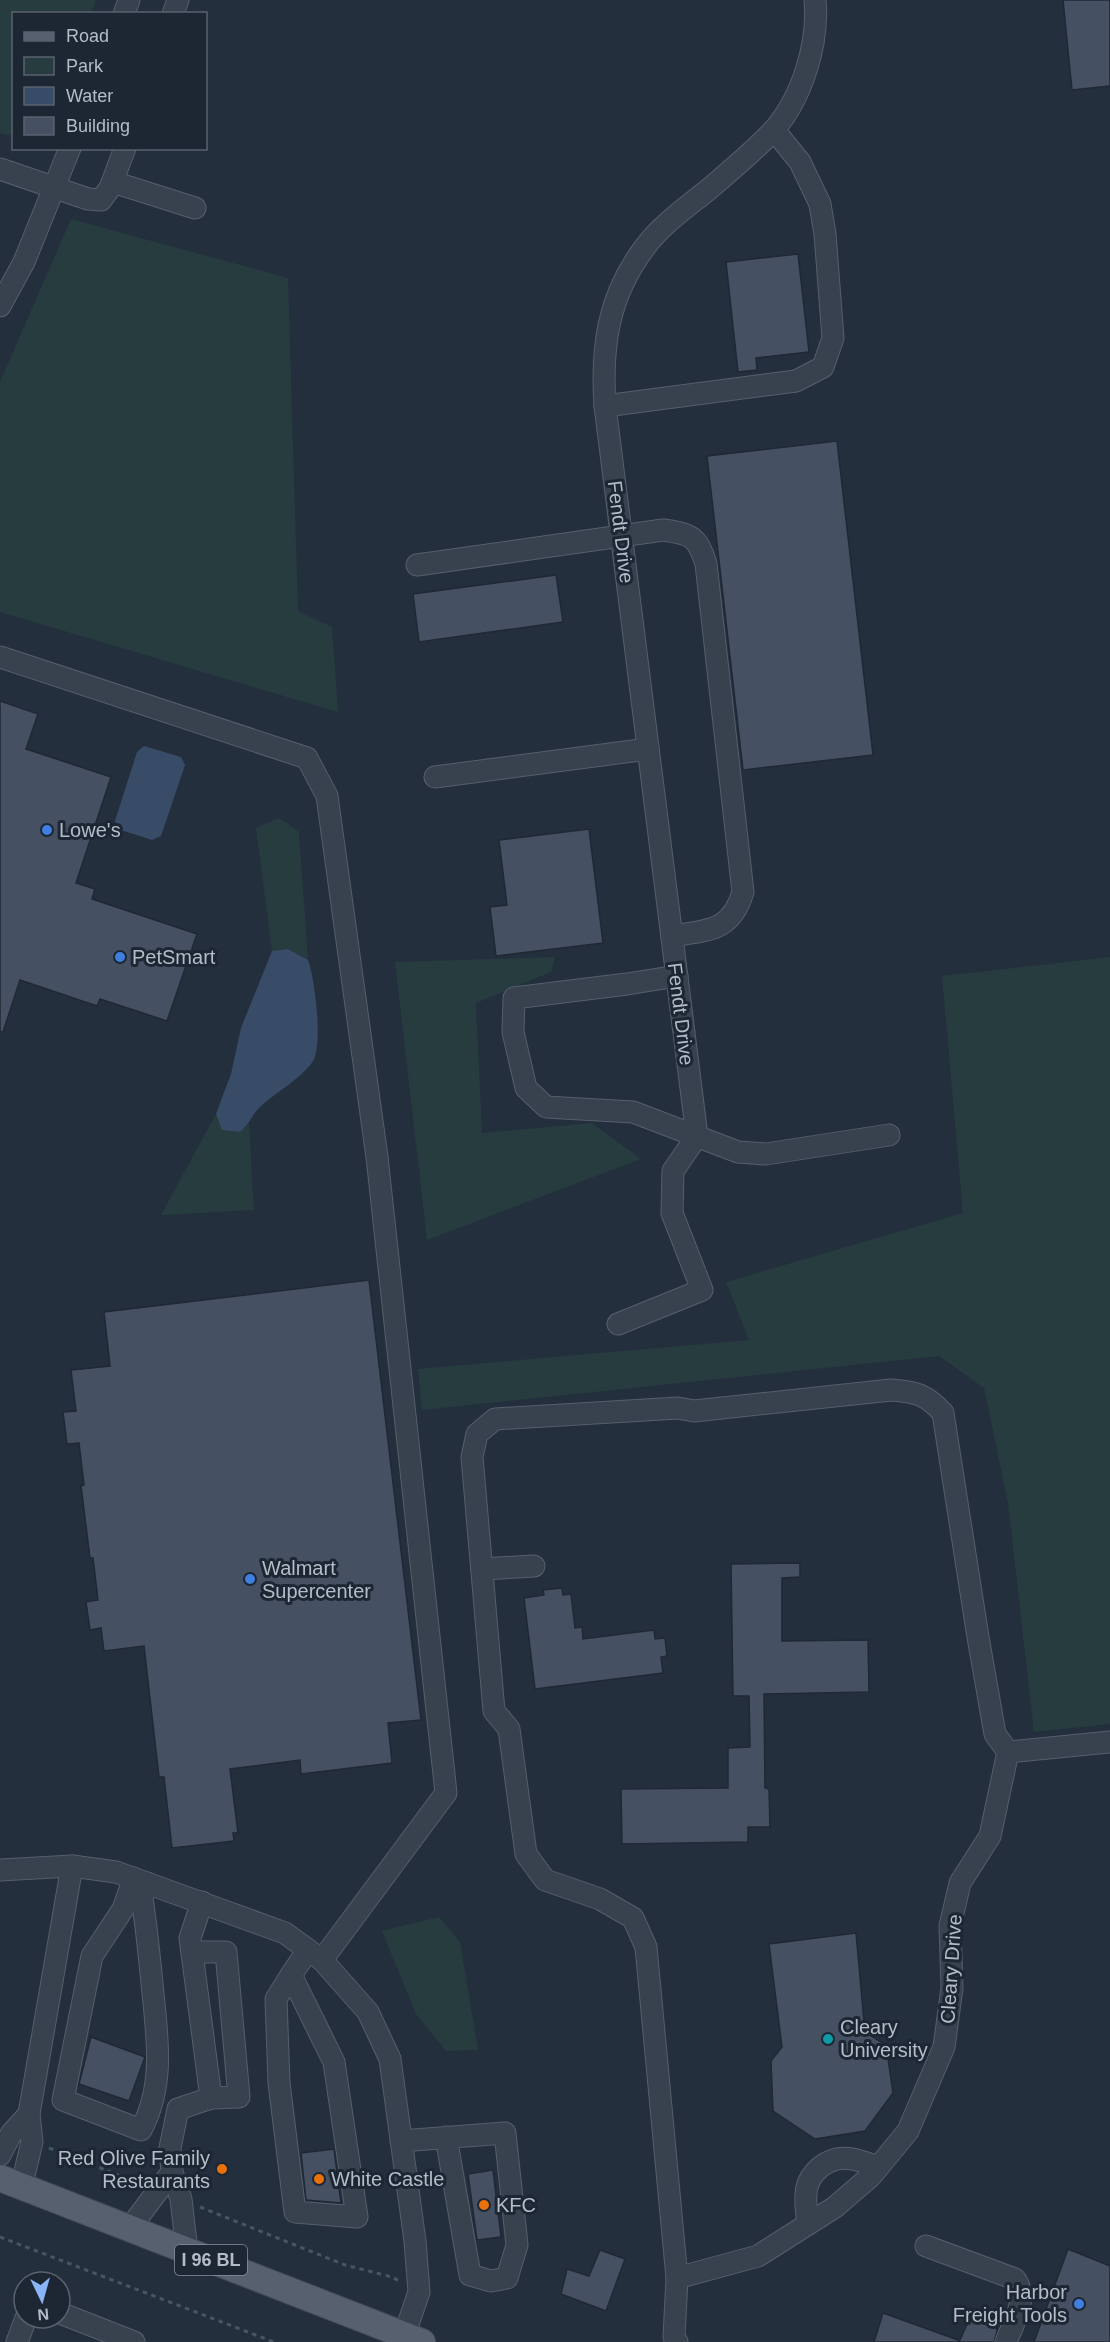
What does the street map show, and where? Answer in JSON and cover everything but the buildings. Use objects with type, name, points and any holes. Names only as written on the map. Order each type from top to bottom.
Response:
[{"type":"main road","name":"I 96 BL","points":[[4,2176],[129,2229],[409,2340]]},
{"type":"street","name":"Fendt Drive","points":[[697,1136],[605,406],[603,366],[606,337],[614,306],[628,274],[645,246],[669,221],[774,130],[802,85],[813,42],[815,0]]},
{"type":"street","points":[[605,406],[796,381],[823,368],[833,338],[825,234],[820,204],[800,162],[774,130]]},
{"type":"street","points":[[0,306],[24,262],[69,150]]},
{"type":"street","points":[[0,169],[54,189],[88,199],[101,200],[113,182],[124,150]]},
{"type":"street","points":[[113,182],[195,208]]},
{"type":"street","points":[[417,565],[663,530],[685,533],[700,545],[706,564],[743,892],[738,909],[725,923],[707,930],[672,936]]},
{"type":"street","points":[[0,657],[307,758],[327,796],[377,1157],[446,1793],[315,1955],[291,1975],[276,1999],[279,2083],[295,2212],[357,2217],[334,2062],[291,1975]]},
{"type":"street","points":[[435,777],[648,749]]},
{"type":"street","points":[[677,976],[514,998],[513,1032],[526,1088],[546,1107],[633,1112],[738,1152],[766,1154],[889,1135]]},
{"type":"street","points":[[618,1324],[702,1290],[672,1213],[673,1171],[697,1136]]},
{"type":"street","points":[[674,2340],[677,2278],[646,1947],[633,1918],[600,1899],[545,1880],[526,1854],[509,1729],[494,1711],[472,1457],[477,1434],[495,1419],[678,1408],[694,1411],[891,1389],[915,1392],[931,1399],[944,1413],[995,1734],[1008,1752],[1110,1742]]},
{"type":"street","points":[[482,1569],[534,1566]]},
{"type":"street","name":"Cleary Drive","points":[[677,2278],[758,2256],[835,2206],[878,2167],[908,2131],[944,2047],[951,1989],[950,1926],[960,1883],[990,1836],[1008,1752]]},
{"type":"street","points":[[4,2176],[32,2142],[29,2114],[72,1866]]},
{"type":"street","points":[[0,1870],[72,1866],[116,1872],[285,1933],[315,1955],[368,2012],[390,2059],[415,2241],[419,2292],[409,2340]]},
{"type":"street","points":[[141,1881],[159,2048],[157,2085],[149,2114],[141,2130],[63,2100],[92,1956],[141,1881]]},
{"type":"street","points":[[202,1902],[190,1938],[211,2098]]},
{"type":"street","points":[[114,1922],[146,1922]]},
{"type":"street","points":[[187,2252],[181,2199],[172,2172],[170,2148],[178,2109],[211,2098],[239,2097],[226,1952],[192,1952]]},
{"type":"street","points":[[4,2176],[11,2134],[29,2114]]},
{"type":"street","points":[[401,2141],[446,2136],[505,2133],[516,2245],[507,2278],[491,2282],[470,2275],[446,2136]]},
{"type":"street","points":[[808,2224],[806,2194],[809,2180],[819,2168],[837,2159],[859,2160],[878,2167]]},
{"type":"street","points":[[129,2229],[172,2172]]},
{"type":"street","points":[[926,2246],[1015,2279],[1021,2288],[1022,2300],[1006,2342]]},
{"type":"street","points":[[72,2318],[134,2342]]},
{"type":"path","points":[[32,2142],[159,2191]]},
{"type":"path","points":[[181,2199],[345,2265],[392,2277],[419,2292]]},
{"type":"path","points":[[0,2237],[274,2342]]},
{"type":"green space","points":[[0,0],[96,0],[91,12],[12,12],[12,136],[0,133]]},
{"type":"green space","points":[[71,219],[288,278],[298,611],[332,627],[338,712],[0,612],[0,382]]},
{"type":"green space","points":[[279,818],[299,832],[308,960],[288,949],[272,951],[256,828]]},
{"type":"green space","points":[[555,957],[551,972],[476,1003],[482,1133],[592,1123],[641,1159],[427,1240],[395,962]]},
{"type":"green space","points":[[1110,957],[1110,1724],[1034,1732],[1008,1503],[984,1388],[939,1356],[422,1410],[418,1369],[749,1340],[726,1282],[963,1213],[942,976]]},
{"type":"green space","points":[[216,1114],[223,1130],[240,1132],[249,1124],[254,1210],[161,1215]]},
{"type":"green space","points":[[439,1917],[460,1942],[478,2050],[446,2051],[416,2014],[382,1931]]},
{"type":"water","points":[[144,746],[181,757],[185,765],[161,836],[152,840],[118,829],[115,821],[137,752]]},
{"type":"water","points":[[288,949],[308,960],[311,969],[318,1027],[316,1053],[308,1067],[260,1107],[240,1132],[222,1130],[216,1114],[231,1074],[241,1028],[272,951]]},
{"type":"place","name":"Lowe's","points":[[47,830]]},
{"type":"place","name":"PetSmart","points":[[120,957]]},
{"type":"place","name":"Walmart Supercenter","points":[[250,1579]]},
{"type":"place","name":"Cleary University","points":[[828,2039]]},
{"type":"place","name":"Red Olive Family Restaurants","points":[[222,2169]]},
{"type":"place","name":"White Castle","points":[[319,2179]]},
{"type":"place","name":"KFC","points":[[484,2205]]},
{"type":"place","name":"Harbor Freight Tools","points":[[1079,2304]]}]
